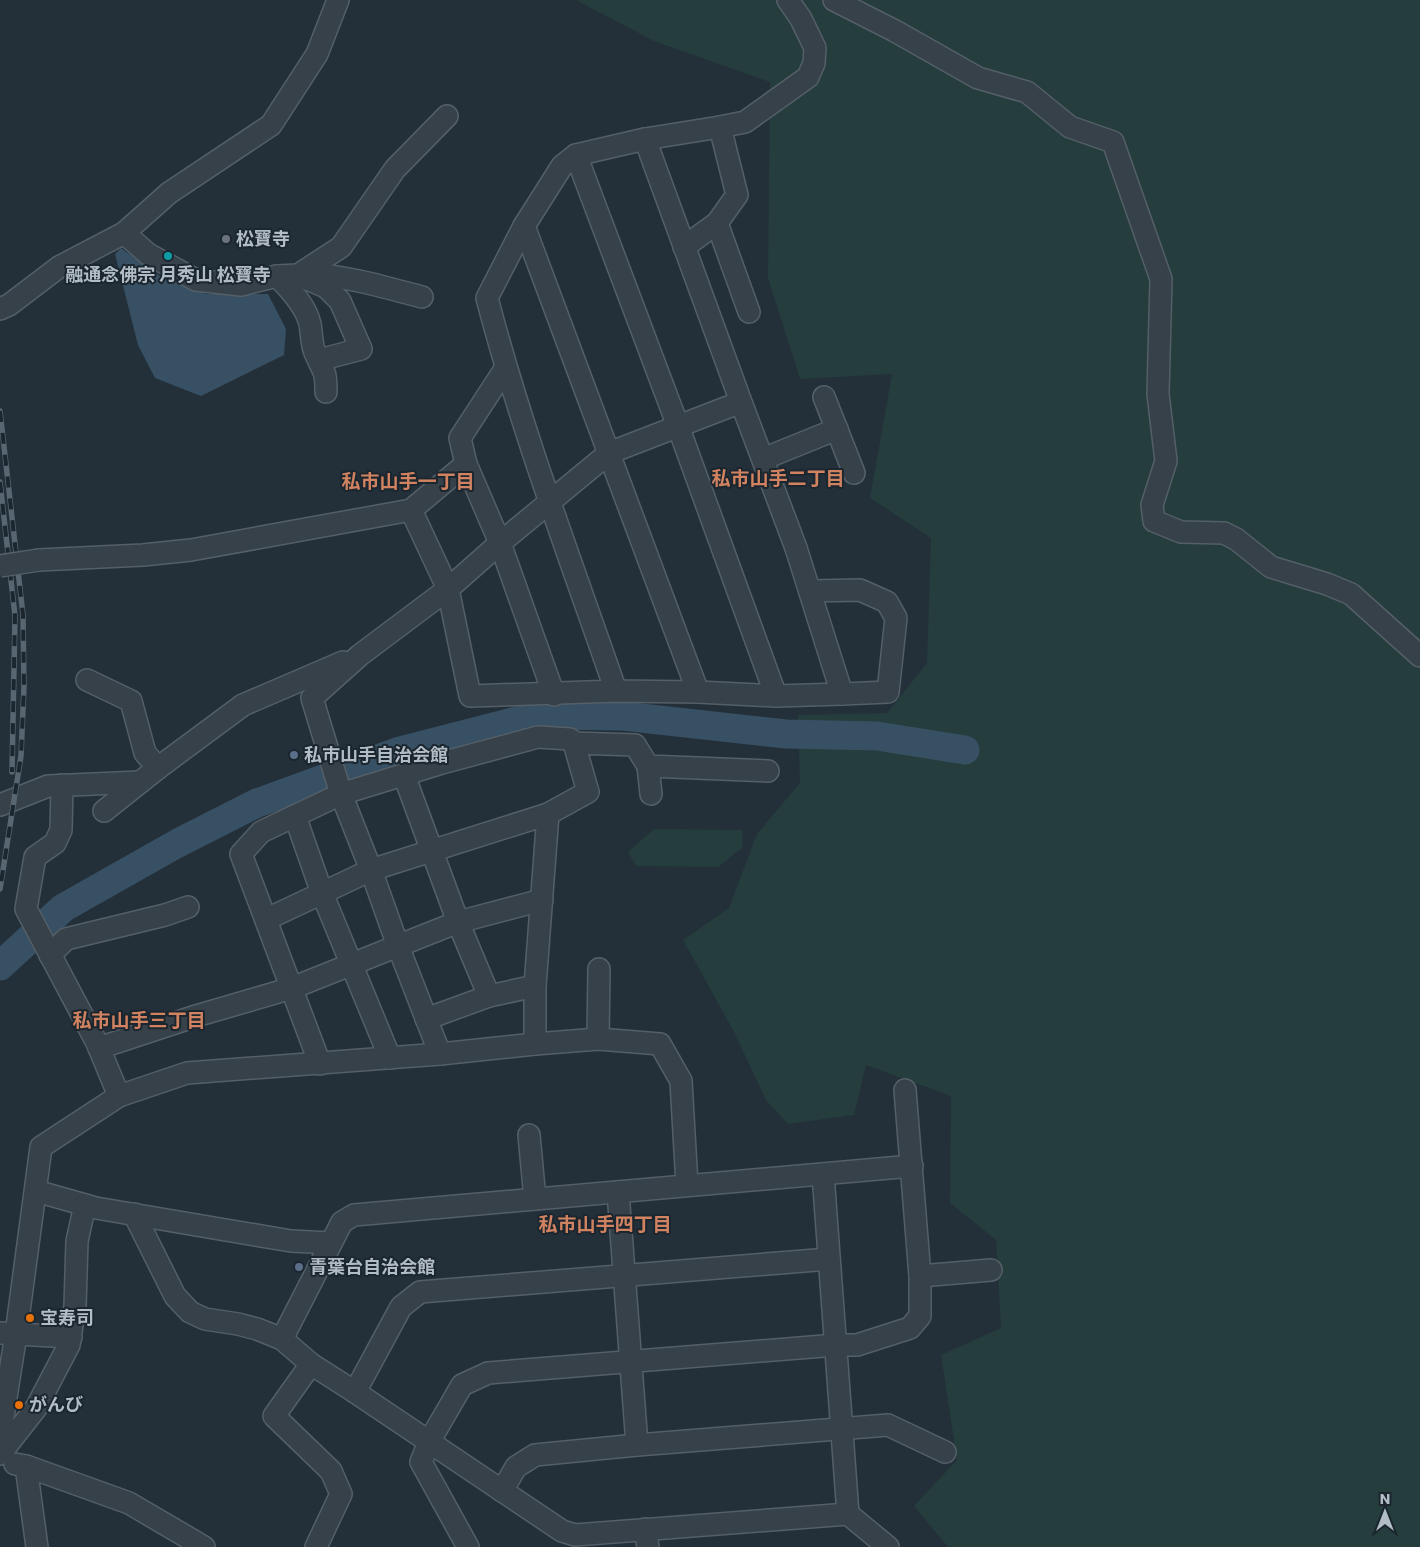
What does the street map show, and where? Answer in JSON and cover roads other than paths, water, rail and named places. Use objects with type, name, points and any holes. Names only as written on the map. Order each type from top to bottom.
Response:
[{"type":"street","points":[[4,307],[59,267],[124,233],[169,193],[271,125],[317,54],[338,0]]},
{"type":"street","points":[[616,691],[505,369],[487,298],[524,226],[562,166],[576,155],[645,139],[745,122],[808,77],[814,62],[814,48],[801,19],[788,0]]},
{"type":"street","points":[[834,0],[895,31],[978,78],[1028,92],[1070,127],[1113,142],[1161,279],[1158,394],[1166,461],[1152,505],[1154,521],[1181,532],[1224,533],[1236,539],[1271,567],[1327,584],[1350,594],[1420,656]]},
{"type":"street","points":[[299,274],[341,247],[395,169],[448,116]]},
{"type":"street","points":[[684,247],[717,223],[737,195],[720,127]]},
{"type":"street","points":[[645,139],[796,548],[842,694]]},
{"type":"street","points":[[576,155],[678,426],[776,696]]},
{"type":"street","points":[[717,223],[749,312]]},
{"type":"street","points":[[524,226],[698,692]]},
{"type":"street","points":[[124,233],[148,254],[196,280],[241,284],[277,276],[299,274],[334,276],[374,284],[422,297]]},
{"type":"street","points":[[299,274],[326,287],[340,302],[361,349],[319,360]]},
{"type":"street","points":[[277,276],[291,290],[309,318],[315,354],[326,377],[326,392]]},
{"type":"street","points":[[505,369],[460,438],[466,464],[500,543],[554,695]]},
{"type":"street","points":[[824,397],[854,472]]},
{"type":"street","points":[[440,1054],[341,794],[312,698],[360,655],[448,588],[609,453],[741,402]]},
{"type":"street","points":[[763,459],[837,430]]},
{"type":"street","points":[[0,566],[39,560],[143,555],[192,550],[411,510],[466,464]]},
{"type":"street","points":[[411,510],[448,588],[470,696],[554,695],[616,691],[698,692],[776,696],[888,692],[896,618],[887,602],[860,590],[810,591]]},
{"type":"street","points":[[104,811],[242,705],[360,655]]},
{"type":"street","points":[[87,680],[131,701],[145,753],[158,768]]},
{"type":"street","points":[[320,1064],[242,854],[261,832],[341,794],[538,737],[570,740],[574,743],[636,745],[648,766],[651,794]]},
{"type":"street","points":[[267,919],[371,870],[548,814],[588,792],[574,743]]},
{"type":"street","points":[[648,766],[768,771]]},
{"type":"street","points":[[404,775],[458,922],[489,996]]},
{"type":"street","points":[[0,805],[48,786],[140,782]]},
{"type":"street","points":[[62,785],[62,830],[55,843],[35,857],[26,909],[99,1048],[119,1096]]},
{"type":"street","points":[[535,1044],[535,986],[548,814]]},
{"type":"street","points":[[295,816],[322,893],[390,1058]]},
{"type":"street","points":[[99,1048],[196,1016],[292,988],[458,922],[542,900]]},
{"type":"street","points":[[49,953],[66,938],[165,915],[188,907]]},
{"type":"street","points":[[598,1039],[599,969]]},
{"type":"street","points":[[426,1019],[489,996],[535,986]]},
{"type":"street","points":[[0,1436],[8,1334],[36,1190],[41,1147],[119,1096],[187,1073],[320,1064],[598,1039],[660,1044],[681,1081],[687,1185]]},
{"type":"street","points":[[468,1547],[421,1462],[429,1442],[462,1385],[488,1373],[836,1345],[857,1345],[910,1328],[920,1316],[920,1276],[905,1090]]},
{"type":"street","points":[[529,1135],[535,1199]]},
{"type":"street","points":[[282,1339],[342,1222],[354,1215],[912,1166]]},
{"type":"street","points":[[823,1174],[848,1514]]},
{"type":"street","points":[[36,1190],[85,1205],[134,1214],[291,1241],[330,1243]]},
{"type":"street","points":[[618,1192],[629,1361],[637,1445]]},
{"type":"street","points":[[0,1454],[36,1408],[69,1345],[75,1306],[77,1241],[85,1205]]},
{"type":"street","points":[[134,1214],[175,1296],[190,1312],[205,1319],[257,1329],[282,1339],[311,1364],[562,1531],[575,1535],[646,1538],[848,1514],[888,1547]]},
{"type":"street","points":[[355,1392],[401,1307],[420,1292],[829,1259]]},
{"type":"street","points":[[920,1276],[991,1270]]},
{"type":"street","points":[[8,1334],[70,1337]]},
{"type":"street","points":[[311,1364],[274,1416],[331,1471],[341,1494],[316,1547]]},
{"type":"street","points":[[502,1491],[516,1467],[535,1455],[637,1445],[888,1425],[944,1452]]},
{"type":"street","points":[[0,1460],[26,1466],[129,1503],[198,1546]]},
{"type":"street","points":[[26,1466],[37,1547]]},
{"type":"water","points":[[121,248],[161,277],[206,294],[268,294],[286,329],[284,355],[201,396],[155,378],[138,345],[115,254]]},
{"type":"waterway","points":[[0,966],[63,908],[178,843],[257,803],[400,751],[540,715],[623,716],[786,734],[877,736],[965,750]]},
{"type":"railway","points":[[0,411],[23,615],[24,686],[21,756],[0,889]]},
{"type":"railway","points":[[0,482],[15,616],[12,772]]},
{"type":"place","name":"松寶寺","points":[[226,239]]},
{"type":"place","name":"融通念佛宗 月秀山 松寶寺","points":[[168,256]]},
{"type":"place","name":"私市山手自治会館","points":[[294,755]]},
{"type":"place","name":"青葉台自治会館","points":[[299,1267]]},
{"type":"place","name":"宝寿司","points":[[30,1318]]},
{"type":"place","name":"がんび","points":[[19,1405]]},
{"type":"district","name":"私市山手二丁目","points":[[778,478]]},
{"type":"district","name":"私市山手一丁目","points":[[408,481]]},
{"type":"district","name":"私市山手三丁目","points":[[139,1020]]},
{"type":"district","name":"私市山手四丁目","points":[[605,1224]]}]
